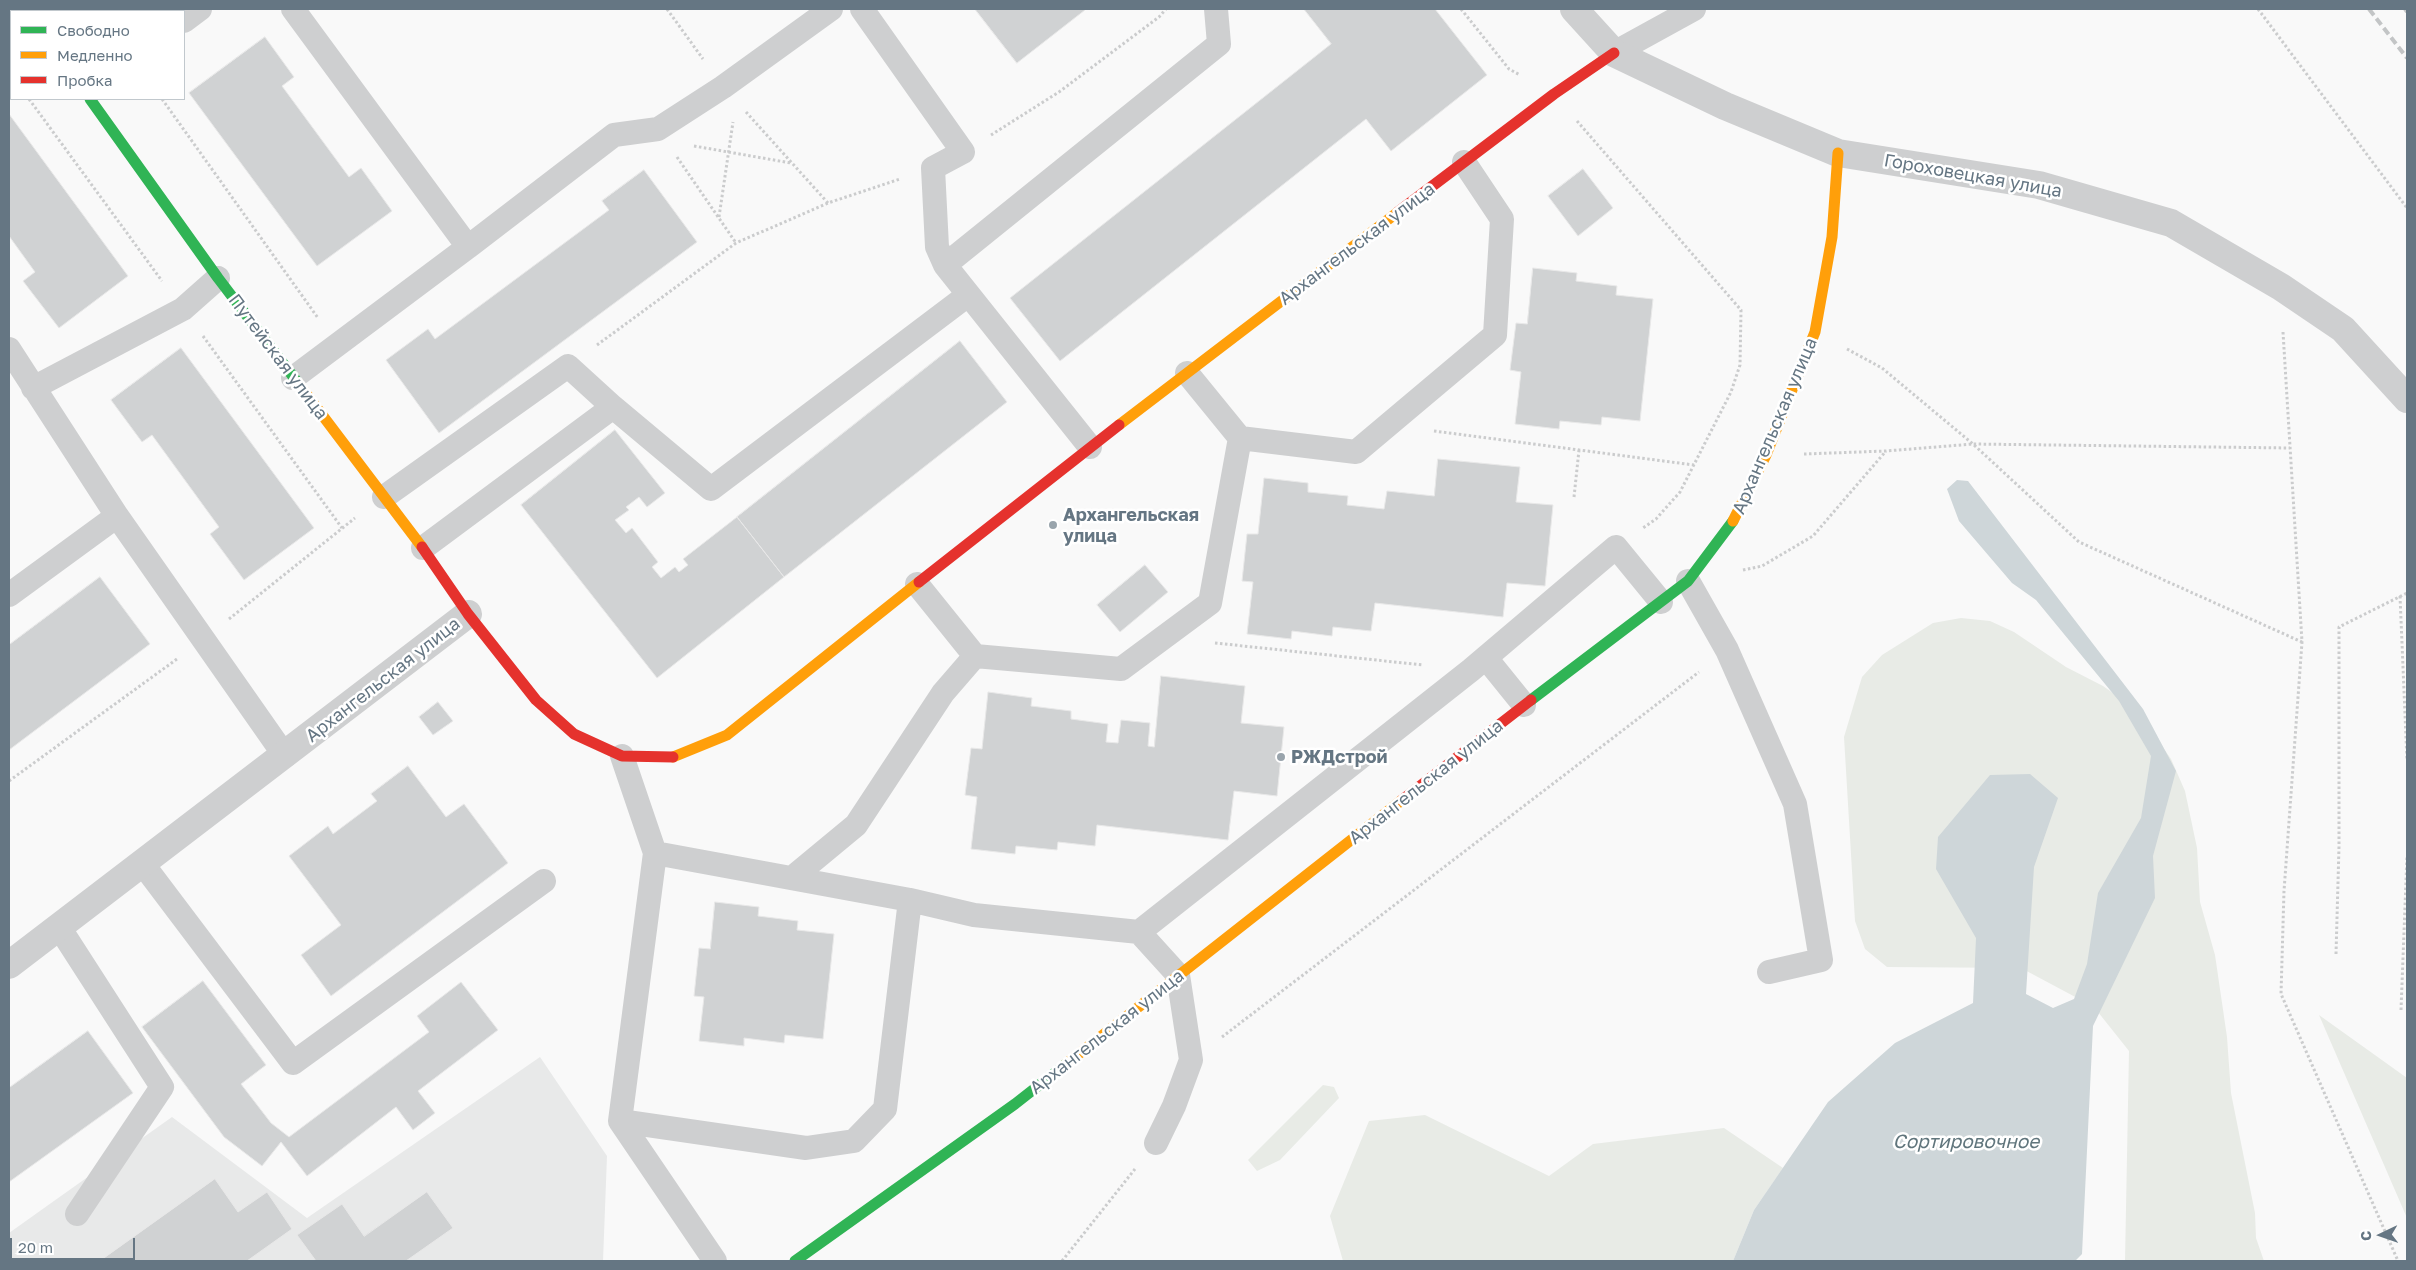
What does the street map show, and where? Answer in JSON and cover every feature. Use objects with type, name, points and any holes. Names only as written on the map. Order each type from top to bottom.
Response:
[{"type":"street","name":"Гороховецкая улица","points":[[1574,9],[1614,52],[1725,106],[1838,153],[2039,185],[2171,222],[2281,287],[2343,329],[2407,399]]},
{"type":"street","name":"Архангельская улица","points":[[9,965],[285,756],[468,614],[536,700],[574,734],[622,756],[677,757],[726,735],[1090,447],[1554,94],[1614,52]]},
{"type":"street","name":"Путейская улица","points":[[91,100],[218,278],[423,548],[468,614]]},
{"type":"street","name":"Архангельская улица","points":[[795,1261],[1015,1104],[1524,705],[1688,581],[1733,522],[1766,455],[1815,332],[1832,237],[1838,153]]},
{"type":"lane","points":[[185,19],[200,9]]},
{"type":"lane","points":[[293,9],[468,247]]},
{"type":"lane","points":[[294,378],[614,135],[662,135],[723,87],[831,9]]},
{"type":"lane","points":[[862,9],[963,152],[933,168],[937,247],[945,265],[1090,447]]},
{"type":"lane","points":[[945,265],[1219,44],[1216,9]]},
{"type":"lane","points":[[1614,52],[1694,9]]},
{"type":"lane","points":[[1187,373],[1240,438],[1356,452],[1495,335],[1502,218],[1464,162]]},
{"type":"lane","points":[[33,388],[183,309],[218,278]]},
{"type":"lane","points":[[384,497],[568,366],[613,407],[711,489],[968,295]]},
{"type":"lane","points":[[11,356],[117,516],[285,756]]},
{"type":"lane","points":[[423,548],[613,407]]},
{"type":"lane","points":[[917,584],[975,656],[1122,669],[1210,603],[1240,438]]},
{"type":"lane","points":[[9,595],[117,516]]},
{"type":"lane","points":[[1139,932],[1478,664],[1616,547],[1661,602]]},
{"type":"lane","points":[[1688,581],[1728,650],[1795,804],[1821,960],[1769,972]]},
{"type":"lane","points":[[792,878],[856,826],[943,693],[975,656]]},
{"type":"lane","points":[[1478,664],[1524,705]]},
{"type":"lane","points":[[622,756],[655,853],[620,1121],[715,1261]]},
{"type":"lane","points":[[655,853],[910,900],[974,915],[1139,932],[1178,975],[1191,1060],[1174,1106],[1156,1144]]},
{"type":"lane","points":[[142,863],[293,1063],[544,881]]},
{"type":"lane","points":[[620,1121],[806,1148],[854,1141],[885,1109],[910,900]]},
{"type":"lane","points":[[59,927],[162,1086],[77,1214]]},
{"type":"path","points":[[963,152],[1059,92],[1159,17],[1166,9]]},
{"type":"path","points":[[1461,9],[1508,68],[1554,94],[1741,310],[1740,365],[1731,392],[1680,492],[1656,519],[1616,547]]},
{"type":"path","points":[[2258,9],[2407,208]]},
{"type":"path","points":[[163,100],[338,345]]},
{"type":"path","points":[[719,217],[734,118]]},
{"type":"path","points":[[662,135],[729,152],[792,164]]},
{"type":"path","points":[[662,135],[736,243]]},
{"type":"path","points":[[568,366],[736,243],[828,203],[933,168]]},
{"type":"path","points":[[2281,287],[2302,642],[2284,891],[2282,994],[2398,1261]]},
{"type":"path","points":[[1815,332],[1882,368],[1973,444],[2079,542],[2302,642]]},
{"type":"path","points":[[1388,425],[1694,465]]},
{"type":"path","points":[[1766,455],[1886,451],[1973,444],[2290,448]]},
{"type":"path","points":[[1574,497],[1579,450]]},
{"type":"path","points":[[1688,581],[1762,566],[1813,536],[1886,451]]},
{"type":"path","points":[[2336,954],[2339,847],[2339,627],[2407,593]]},
{"type":"path","points":[[2400,596],[2407,761]]},
{"type":"path","points":[[1164,638],[1478,664]]},
{"type":"path","points":[[1191,1060],[1728,650]]},
{"type":"path","points":[[2400,1010],[2407,855]]},
{"type":"path","points":[[1062,1261],[1156,1144]]},
{"type":"shaded area","points":[[1961,618],[1990,621],[2014,632],[2066,667],[2103,686],[2137,710],[2171,759],[2185,791],[2197,848],[2200,902],[2215,955],[2227,1037],[2231,1093],[2255,1213],[2256,1238],[2264,1261],[2125,1261],[2129,1051],[2094,1007],[2021,968],[1887,967],[1865,949],[1855,921],[1844,737],[1862,677],[1882,655],[1933,623]]},
{"type":"shaded area","points":[[2319,1015],[2407,1078],[2407,1218]]},
{"type":"shaded area","points":[[540,1057],[607,1156],[603,1261],[9,1261],[9,1233],[172,1117],[307,1218]]},
{"type":"shaded area","points":[[1323,1085],[1334,1087],[1339,1098],[1280,1160],[1257,1171],[1248,1160]]},
{"type":"shaded area","points":[[1425,1115],[1549,1176],[1593,1144],[1724,1128],[1783,1168],[1754,1210],[1733,1261],[1343,1261],[1330,1216],[1369,1121]]},
{"type":"water","name":"Сортировочное","points":[[1957,480],[1968,481],[2143,709],[2176,771],[2153,856],[2155,898],[2093,1026],[2082,1254],[2075,1261],[1733,1261],[1754,1210],[1828,1102],[1895,1043],[1973,1003],[1976,938],[1936,869],[1938,837],[1990,775],[2030,774],[2058,798],[2034,867],[2026,994],[2053,1008],[2074,999],[2087,964],[2098,893],[2141,818],[2151,756],[2119,701],[2036,600],[2012,583],[1959,521],[1947,489]]},
{"type":"building","points":[[975,9],[1084,9],[1085,10],[1017,63]]},
{"type":"building","points":[[1304,9],[1435,9],[1487,75],[1391,151],[1366,119],[1060,361],[1010,298],[1331,44]]},
{"type":"building","points":[[265,37],[294,77],[282,86],[349,177],[361,168],[392,211],[317,266],[189,93]]},
{"type":"building","points":[[9,114],[128,276],[59,328],[23,281],[35,272],[9,236]]},
{"type":"building","points":[[1583,169],[1613,208],[1578,236],[1548,196]]},
{"type":"building","points":[[644,170],[697,242],[439,433],[386,360],[428,329],[435,339],[609,210],[602,201]]},
{"type":"building","points":[[1533,268],[1577,273],[1576,281],[1617,286],[1616,295],[1653,299],[1640,421],[1602,417],[1601,425],[1560,421],[1559,429],[1515,424],[1521,372],[1510,370],[1516,323],[1527,324]]},
{"type":"building","points":[[960,341],[1007,402],[784,577],[737,517]]},
{"type":"building","points":[[181,348],[314,528],[244,580],[210,534],[219,527],[152,435],[142,442],[111,400]]},
{"type":"building","points":[[615,430],[665,493],[647,507],[639,497],[626,507],[629,510],[615,520],[626,533],[632,528],[658,562],[652,567],[661,578],[675,567],[679,572],[688,565],[683,559],[737,517],[784,577],[657,678],[521,505]]},
{"type":"building","points":[[1438,459],[1520,467],[1516,502],[1553,505],[1545,586],[1507,583],[1503,617],[1375,603],[1371,631],[1333,627],[1332,636],[1292,631],[1291,639],[1247,634],[1253,582],[1242,581],[1247,534],[1258,534],[1264,478],[1308,483],[1308,492],[1348,496],[1347,505],[1384,509],[1387,491],[1434,496]]},
{"type":"building","points":[[1145,565],[1168,592],[1120,632],[1097,605]]},
{"type":"building","points":[[100,577],[150,644],[9,750],[9,645]]},
{"type":"building","points":[[1161,676],[1245,686],[1241,723],[1284,727],[1277,796],[1234,791],[1228,840],[1097,825],[1095,846],[1058,842],[1057,850],[1016,846],[1015,854],[971,849],[977,797],[965,795],[971,748],[982,749],[988,692],[1032,698],[1031,706],[1071,711],[1071,719],[1108,724],[1106,742],[1118,743],[1121,720],[1150,723],[1148,746],[1154,747]]},
{"type":"building","points":[[438,702],[453,721],[433,735],[419,717]]},
{"type":"building","points":[[408,766],[446,817],[464,804],[508,863],[331,996],[301,955],[341,925],[289,856],[328,826],[333,834],[377,801],[371,794]]},
{"type":"building","points":[[715,902],[759,907],[758,916],[798,921],[797,930],[834,934],[823,1039],[785,1035],[784,1043],[744,1038],[744,1046],[699,1041],[704,997],[694,996],[699,948],[710,949]]},
{"type":"building","points":[[203,981],[266,1065],[241,1084],[271,1123],[289,1137],[429,1032],[417,1016],[461,982],[498,1030],[418,1091],[435,1113],[413,1130],[396,1107],[307,1176],[281,1142],[262,1166],[224,1137],[142,1027]]},
{"type":"building","points":[[88,1031],[133,1093],[9,1182],[9,1088]]},
{"type":"building","points":[[215,1179],[238,1212],[267,1192],[292,1229],[247,1261],[100,1261]]},
{"type":"building","points":[[427,1192],[453,1228],[406,1261],[316,1261],[297,1235],[342,1204],[364,1236]]},
{"type":"railway","points":[[2369,9],[2407,58]]},
{"type":"traffic: fast","points":[[91,100],[218,278],[298,383]]},
{"type":"traffic: fast","points":[[1531,700],[1688,581],[1733,521]]},
{"type":"traffic: fast","points":[[795,1261],[1015,1104],[1066,1064]]},
{"type":"traffic: slow","points":[[1733,521],[1766,455],[1815,332],[1832,237],[1838,153]]},
{"type":"traffic: slow","points":[[1119,425],[1398,212]]},
{"type":"traffic: slow","points":[[298,383],[422,547]]},
{"type":"traffic: slow","points":[[673,757],[727,735],[919,582]]},
{"type":"traffic: slow","points":[[1066,1064],[1402,800]]},
{"type":"traffic: jam","points":[[1398,212],[1554,94],[1614,53]]},
{"type":"traffic: jam","points":[[919,582],[1119,425]]},
{"type":"traffic: jam","points":[[422,547],[468,614],[536,700],[574,734],[622,756],[673,757]]},
{"type":"traffic: jam","points":[[1402,800],[1531,700]]},
{"type":"place","name":"Архангельская улица","points":[[1053,525]]},
{"type":"place","name":"РЖДстрой","points":[[1281,757]]}]
